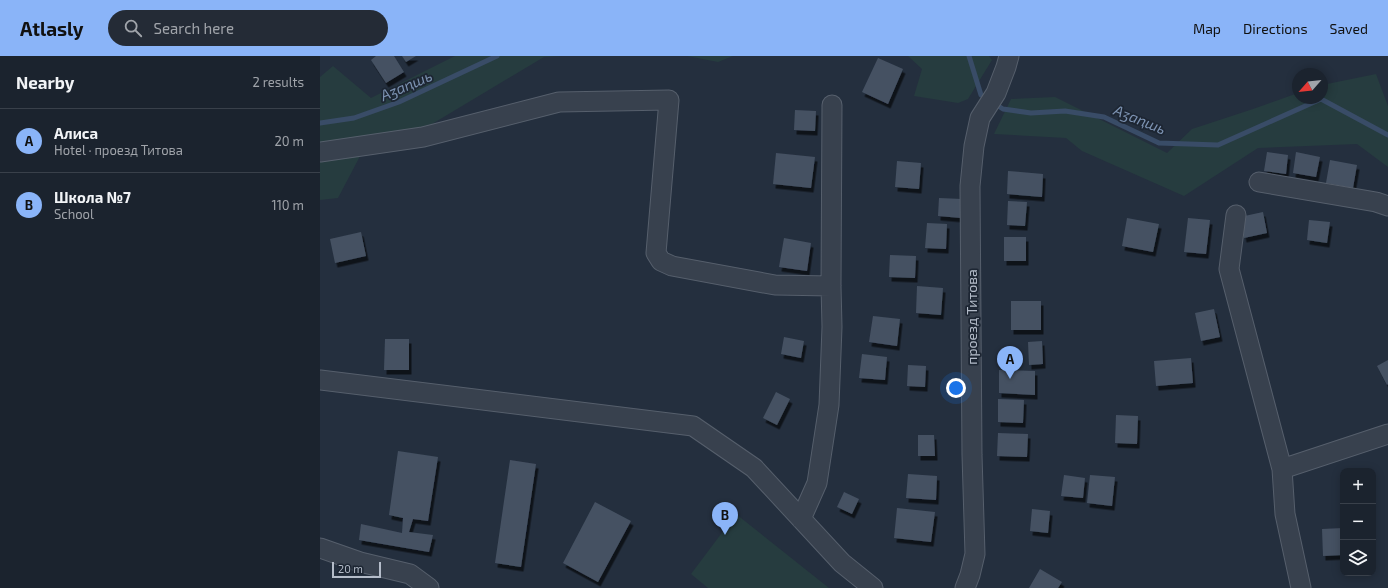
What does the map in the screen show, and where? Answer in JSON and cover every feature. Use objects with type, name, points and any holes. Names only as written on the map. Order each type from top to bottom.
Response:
[{"type":"street","name":"проезд Титова","points":[[965,588],[975,554],[972,455],[970,186],[974,146],[980,118],[996,93],[1006,67],[1008,56]]},
{"type":"street","points":[[320,152],[423,136],[559,102],[670,100],[656,253],[661,261],[672,266],[775,285],[831,286]]},
{"type":"street","points":[[801,519],[817,483],[829,405],[832,327],[832,105]]},
{"type":"street","points":[[1259,182],[1376,202],[1388,206]]},
{"type":"street","points":[[1236,215],[1229,269],[1282,469],[1285,514],[1301,588]]},
{"type":"street","points":[[320,380],[693,426],[754,468],[842,564],[873,588]]},
{"type":"street","points":[[1282,469],[1388,434]]},
{"type":"street","points":[[320,548],[360,562],[410,574],[429,588]]},
{"type":"green space","points":[[455,56],[562,56],[544,57],[432,124],[368,141],[338,198],[320,200],[320,77],[333,66],[371,98]]},
{"type":"green space","points":[[687,56],[733,56],[718,62]]},
{"type":"green space","points":[[908,56],[989,56],[992,60],[968,99],[958,103],[914,96],[922,69]]},
{"type":"green space","points":[[1376,74],[1388,106],[1388,167],[1357,144],[1258,148],[1184,196],[1082,151],[1066,138],[994,134],[1011,99],[1055,97],[1167,153],[1192,129],[1292,95],[1292,104],[1328,104],[1328,84]]},
{"type":"green space","points":[[736,514],[829,588],[708,588],[691,574]]},
{"type":"building","points":[[376,56],[394,56],[404,72],[386,83],[371,60]]},
{"type":"building","points":[[402,56],[416,56],[406,62]]},
{"type":"building","points":[[878,58],[903,69],[888,104],[862,92]]},
{"type":"building","points":[[795,110],[816,111],[815,131],[794,130]]},
{"type":"building","points":[[1267,152],[1288,155],[1286,174],[1264,171]]},
{"type":"building","points":[[1296,152],[1320,157],[1316,177],[1293,173]]},
{"type":"building","points":[[776,153],[815,157],[811,188],[773,184]]},
{"type":"building","points":[[1330,160],[1357,165],[1353,188],[1326,183]]},
{"type":"building","points":[[897,161],[921,163],[919,189],[895,187]]},
{"type":"building","points":[[1008,171],[1043,174],[1042,197],[1007,194]]},
{"type":"building","points":[[939,198],[962,199],[961,218],[938,216]]},
{"type":"building","points":[[1008,201],[1027,202],[1025,226],[1007,225]]},
{"type":"building","points":[[1263,212],[1267,233],[1244,238],[1240,217]]},
{"type":"building","points":[[1127,218],[1159,224],[1153,252],[1122,246]]},
{"type":"building","points":[[1188,218],[1210,220],[1206,254],[1184,252]]},
{"type":"building","points":[[1309,220],[1330,222],[1327,243],[1307,240]]},
{"type":"building","points":[[927,223],[947,224],[946,249],[925,248]]},
{"type":"building","points":[[361,232],[366,256],[335,263],[330,239]]},
{"type":"building","points":[[1004,237],[1026,237],[1026,261],[1004,261]]},
{"type":"building","points":[[784,238],[811,243],[807,271],[779,267]]},
{"type":"building","points":[[890,255],[916,256],[915,278],[889,277]]},
{"type":"building","points":[[917,286],[943,288],[941,315],[916,313]]},
{"type":"building","points":[[1011,301],[1041,301],[1041,330],[1011,330]]},
{"type":"building","points":[[1214,309],[1220,337],[1201,341],[1195,313]]},
{"type":"building","points":[[873,316],[900,319],[897,346],[869,342]]},
{"type":"building","points":[[784,337],[804,341],[801,358],[781,354]]},
{"type":"building","points":[[385,339],[409,339],[409,370],[384,370]]},
{"type":"building","points":[[1042,341],[1043,364],[1029,365],[1028,342]]},
{"type":"building","points":[[862,354],[887,357],[885,380],[859,378]]},
{"type":"building","points":[[1191,358],[1193,383],[1156,386],[1154,361]]},
{"type":"building","points":[[1388,360],[1388,384],[1387,385],[1377,366]]},
{"type":"building","points":[[908,365],[926,366],[925,387],[907,386]]},
{"type":"building","points":[[999,370],[1035,371],[1035,395],[999,393]]},
{"type":"building","points":[[776,392],[790,399],[777,425],[763,418]]},
{"type":"building","points":[[998,399],[1024,400],[1023,423],[998,422]]},
{"type":"building","points":[[1116,415],[1138,416],[1137,444],[1115,443]]},
{"type":"building","points":[[998,433],[1028,434],[1027,457],[997,456]]},
{"type":"building","points":[[918,435],[934,435],[935,456],[918,456]]},
{"type":"building","points":[[398,451],[438,457],[428,521],[413,519],[409,532],[433,535],[429,552],[359,540],[361,524],[402,533],[403,518],[389,515]]},
{"type":"building","points":[[510,460],[536,464],[521,567],[495,563]]},
{"type":"building","points":[[908,474],[937,476],[936,500],[906,498]]},
{"type":"building","points":[[1064,475],[1085,478],[1083,498],[1061,496]]},
{"type":"building","points":[[1090,475],[1115,477],[1112,506],[1087,503]]},
{"type":"building","points":[[844,492],[859,499],[852,514],[837,507]]},
{"type":"building","points":[[595,502],[631,521],[598,582],[563,563]]},
{"type":"building","points":[[897,508],[935,512],[931,542],[894,538]]},
{"type":"building","points":[[1032,509],[1050,511],[1048,533],[1030,531]]},
{"type":"building","points":[[1340,528],[1340,555],[1323,556],[1322,529]]},
{"type":"building","points":[[1040,569],[1062,582],[1058,588],[1029,588]]},
{"type":"waterway","name":"Аӡаԥшь","points":[[320,123],[354,118],[399,102],[497,56]]},
{"type":"waterway","name":"Аӡаԥшь","points":[[969,56],[981,95],[1003,109],[1031,113],[1065,111],[1104,117],[1159,143],[1218,145],[1321,99],[1388,135]]},
{"type":"place","name":"Алиса","points":[[1010,379]]},
{"type":"place","name":"Школа №7","points":[[725,535]]}]
